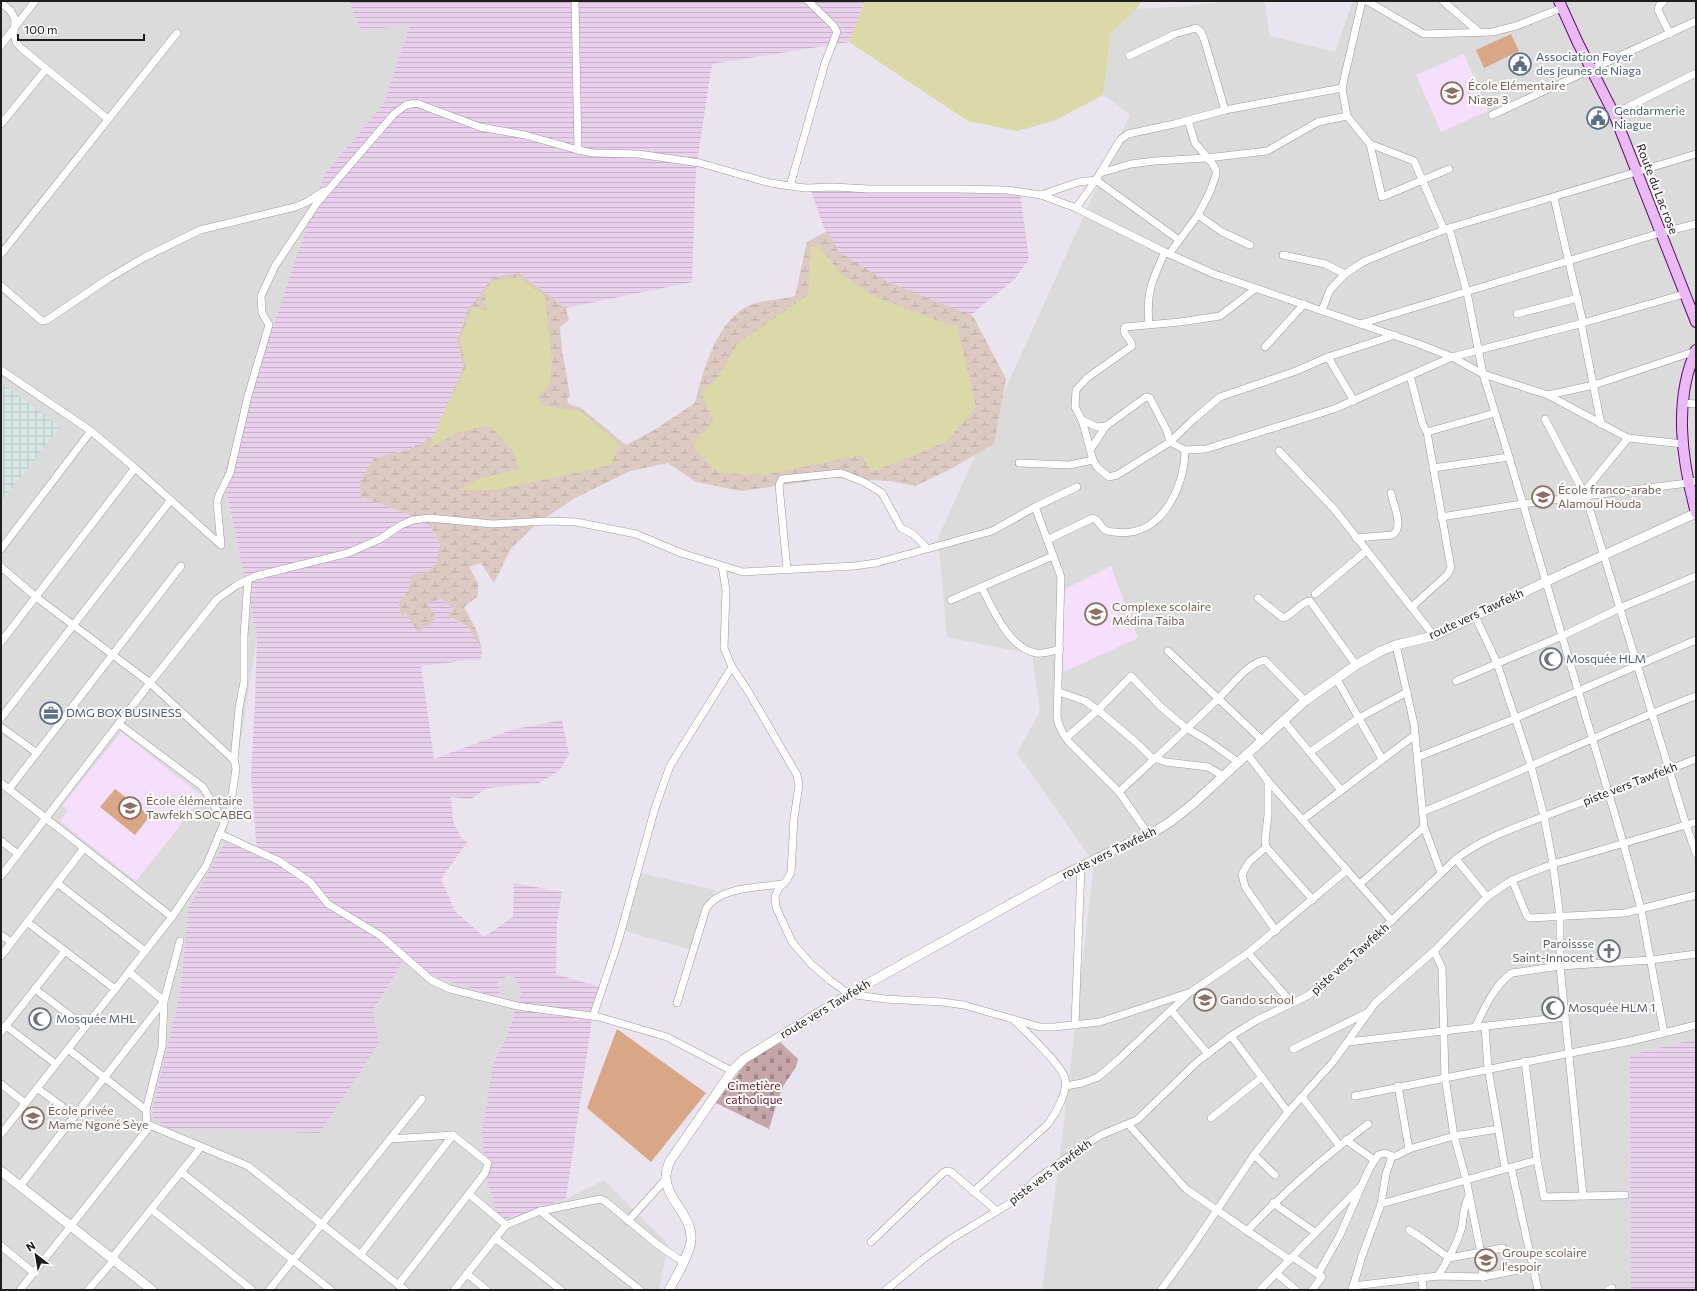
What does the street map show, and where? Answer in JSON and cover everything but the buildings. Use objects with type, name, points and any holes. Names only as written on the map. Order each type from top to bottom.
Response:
[{"type":"main road","name":"Route du Lac rose","points":[[1561,4],[1590,69],[1614,114],[1684,294],[1693,308],[1696,322]]},
{"type":"main road","points":[[1696,351],[1687,376],[1683,403],[1683,444],[1692,482],[1696,513]]},
{"type":"street","points":[[1,45],[36,1]]},
{"type":"street","points":[[575,1],[578,150]]},
{"type":"street","points":[[790,186],[825,63],[837,32],[833,25],[808,1]]},
{"type":"street","points":[[1362,1],[1342,88],[1347,116],[1370,144],[1382,197],[1449,169]]},
{"type":"street","points":[[1367,1],[1424,34],[1492,32],[1516,26],[1561,4]]},
{"type":"street","points":[[1443,1],[1479,32]]},
{"type":"street","points":[[1664,1],[1658,6],[1658,10],[1670,34]]},
{"type":"street","points":[[1,4],[10,10],[15,19],[13,29],[16,42],[21,48],[108,120]]},
{"type":"street","points":[[1492,115],[1590,69],[1696,22]]},
{"type":"street","points":[[1129,56],[1175,34],[1196,28],[1201,32],[1204,38],[1225,110]]},
{"type":"street","points":[[1,254],[177,33]]},
{"type":"street","points":[[1,124],[46,68]]},
{"type":"street","points":[[1614,114],[1696,73]]},
{"type":"street","points":[[1076,208],[1096,180],[1123,136],[1225,110],[1342,88]]},
{"type":"street","points":[[1,370],[91,431],[221,545],[217,508],[219,495],[230,473],[248,396],[269,325],[262,313],[261,296],[275,266],[304,221],[329,189],[394,114],[411,103],[416,103],[480,127],[526,135],[578,150],[593,153],[638,154],[700,163],[770,183],[790,186],[806,188],[833,187],[868,189],[958,188],[1006,190],[1042,195],[1076,208],[1167,253],[1214,274],[1395,335],[1452,357],[1483,374],[1548,395],[1628,438],[1683,444]]},
{"type":"street","points":[[1100,173],[1131,164],[1208,158],[1267,151],[1318,122],[1347,116]]},
{"type":"street","points":[[1149,324],[1147,304],[1149,292],[1167,253],[1198,215],[1209,194],[1216,175],[1216,170],[1195,143],[1188,120]]},
{"type":"street","points":[[1370,144],[1414,161],[1446,229],[1467,292],[1483,374],[1593,738],[1641,909],[1664,1033]]},
{"type":"street","points":[[1322,310],[1330,290],[1345,274],[1363,262],[1446,229],[1554,198],[1696,154]]},
{"type":"street","points":[[1042,195],[1079,182],[1096,180],[1179,240]]},
{"type":"street","points":[[1,286],[42,321],[47,320],[109,278],[145,257],[200,230],[295,207],[329,189]]},
{"type":"street","points":[[1554,198],[1578,298],[1601,424]]},
{"type":"street","points":[[1198,215],[1222,232],[1250,245]]},
{"type":"street","points":[[1360,324],[1570,262],[1660,233],[1696,224]]},
{"type":"street","points":[[1283,255],[1326,264],[1345,274]]},
{"type":"street","points":[[1256,289],[1220,316],[1180,322],[1125,327],[1125,334],[1131,340],[1132,346],[1087,378],[1076,390],[1074,407],[1082,420],[1093,460],[1098,468],[1109,477],[1117,475],[1170,442],[1220,397],[1296,371],[1328,356],[1395,335]]},
{"type":"street","points":[[1090,450],[1106,426],[1146,397],[1150,398],[1167,431],[1170,442],[1185,450],[1206,449],[1334,409],[1452,357],[1582,323],[1684,294]]},
{"type":"street","points":[[1517,314],[1578,298]]},
{"type":"street","points":[[1265,347],[1304,304]]},
{"type":"street","points":[[1548,395],[1594,385],[1696,351]]},
{"type":"street","points":[[1328,356],[1354,401]]},
{"type":"street","points":[[1410,376],[1423,425],[1428,432],[1441,517],[1451,568],[1447,575],[1412,608]]},
{"type":"street","points":[[1683,403],[1696,404]]},
{"type":"street","points":[[1428,432],[1495,413]]},
{"type":"street","points":[[1545,419],[1585,494],[1686,825],[1696,852]]},
{"type":"street","points":[[1082,420],[1097,427],[1106,426]]},
{"type":"street","points":[[1,549],[91,431]]},
{"type":"street","points":[[1585,494],[1628,438]]},
{"type":"street","points":[[1048,540],[1093,518],[1097,520],[1104,529],[1117,532],[1138,532],[1155,521],[1167,509],[1175,497],[1185,458],[1185,450]]},
{"type":"street","points":[[1280,451],[1335,510],[1434,636]]},
{"type":"street","points":[[1433,468],[1509,457]]},
{"type":"street","points":[[1019,463],[1069,465],[1093,460]]},
{"type":"street","points":[[1,642],[135,468]]},
{"type":"street","points":[[787,569],[779,484],[782,479],[841,473],[864,482],[882,493],[901,528],[913,534],[927,548]]},
{"type":"street","points":[[1441,517],[1585,494],[1692,482]]},
{"type":"street","points":[[1,876],[217,599],[237,585],[256,576],[348,553],[380,539],[401,525],[413,520],[430,518],[493,524],[548,521],[576,522],[636,534],[681,553],[743,572],[854,566],[876,562],[992,531],[1035,507],[1077,487]]},
{"type":"street","points":[[1356,538],[1392,535],[1396,532],[1399,526],[1391,493]]},
{"type":"street","points":[[1,718],[170,501]]},
{"type":"street","points":[[1035,507],[1061,577],[1059,692],[1057,718],[1059,726],[1066,738],[1119,792],[1149,835]]},
{"type":"street","name":"route vers Tawfekh","points":[[666,1179],[670,1161],[732,1071],[757,1049],[849,994],[1081,866],[1149,835],[1170,822],[1194,803],[1305,701],[1356,665],[1381,651],[1396,645],[1434,636],[1545,582],[1696,513]]},
{"type":"street","points":[[1315,594],[1366,551]]},
{"type":"street","points":[[951,600],[982,588],[1053,556]]},
{"type":"street","points":[[9,789],[181,566]]},
{"type":"street","points":[[722,566],[726,590],[724,648],[732,667],[748,691],[797,775],[799,785],[794,818],[791,872],[775,896],[776,907],[792,942],[812,965],[849,994],[885,999],[942,1002],[964,1005],[1040,1027],[1100,1022],[1191,992]]},
{"type":"street","points":[[1,567],[73,626],[150,683],[234,760]]},
{"type":"street","points":[[1456,681],[1562,636],[1620,608],[1696,576]]},
{"type":"street","points":[[1,1134],[172,917],[206,866],[230,809],[236,769],[234,760],[239,708],[244,682],[244,636],[248,580]]},
{"type":"street","points":[[982,588],[994,614],[1013,640],[1021,647],[1035,653],[1044,653],[1060,649]]},
{"type":"street","points":[[1258,598],[1284,618],[1286,618],[1305,602],[1310,601],[1356,665]]},
{"type":"street","points":[[1475,616],[1497,663],[1516,718],[1531,766],[1544,816],[1553,864],[1560,916],[1560,966],[1570,1052],[1583,1196]]},
{"type":"street","points":[[1418,757],[1516,718],[1696,640]]},
{"type":"street","points":[[1396,645],[1415,735],[1424,827],[1441,874]]},
{"type":"street","points":[[1168,651],[1262,740]]},
{"type":"street","points":[[1119,792],[1258,662],[1265,660],[1305,701]]},
{"type":"street","points":[[593,1016],[618,942],[655,808],[670,766],[732,667]]},
{"type":"street","points":[[1066,738],[1098,710],[1131,676],[1161,708],[1186,728],[1207,740],[1238,762]]},
{"type":"street","points":[[1336,678],[1382,759]]},
{"type":"street","points":[[1059,692],[1085,701],[1098,710],[1151,757],[1166,762],[1208,767],[1224,776]]},
{"type":"street","points":[[1310,752],[1359,718],[1407,692]]},
{"type":"street","points":[[1422,812],[1488,786],[1652,712],[1696,696]]},
{"type":"street","points":[[1283,720],[1341,790]]},
{"type":"street","points":[[119,724],[203,787],[224,822]]},
{"type":"street","points":[[1,727],[37,753]]},
{"type":"street","points":[[1302,820],[1415,735]]},
{"type":"street","points":[[1247,754],[1268,781],[1392,921]]},
{"type":"street","name":"piste vers Tawfekh","points":[[886,1290],[939,1248],[1022,1196],[1035,1180],[1088,1143],[1107,1132],[1129,1125],[1144,1114],[1167,1090],[1231,1036],[1257,1020],[1309,995],[1320,988],[1467,850],[1487,839],[1544,816],[1696,759]]},
{"type":"street","points":[[1268,781],[1266,847],[1312,900]]},
{"type":"street","points":[[1,783],[172,917]]},
{"type":"street","points":[[1161,1290],[1254,1155],[1288,1112],[1348,1042],[1375,1003],[1434,951],[1487,897],[1512,880],[1553,864],[1623,842],[1696,822]]},
{"type":"street","points":[[1360,884],[1424,827]]},
{"type":"street","points":[[220,834],[279,862],[310,882],[328,904],[381,936],[431,980],[450,989],[517,1006],[593,1016],[667,1037],[732,1071]]},
{"type":"street","points":[[1,841],[18,854]]},
{"type":"street","points":[[1266,847],[1249,862],[1242,874],[1245,887],[1276,931]]},
{"type":"street","points":[[1,956],[84,848]]},
{"type":"street","points":[[1456,859],[1487,897]]},
{"type":"street","points":[[1075,1025],[1081,866]]},
{"type":"street","points":[[1066,1086],[1082,1083],[1098,1077],[1191,992],[1248,954],[1348,870]]},
{"type":"street","points":[[1512,880],[1528,917],[1625,913],[1696,895]]},
{"type":"street","points":[[57,883],[145,952]]},
{"type":"street","points":[[677,1003],[709,903],[716,898],[734,891],[783,884]]},
{"type":"street","points":[[27,922],[115,989]]},
{"type":"street","points":[[1,934],[11,942]]},
{"type":"street","points":[[180,941],[164,1001],[162,1047],[146,1110],[146,1121],[150,1126],[248,1166],[405,1290]]},
{"type":"street","points":[[56,1064],[3,1029],[65,951]]},
{"type":"street","points":[[1434,951],[1442,968],[1445,1032],[1445,1077],[1454,1136],[1466,1179],[1484,1277]]},
{"type":"street","points":[[1248,954],[1292,1003]]},
{"type":"street","points":[[1475,1028],[1496,990],[1508,975],[1517,971],[1560,966],[1651,960],[1696,954]]},
{"type":"street","points":[[129,972],[164,1001]]},
{"type":"street","points":[[35,989],[85,1027]]},
{"type":"street","points":[[20,1186],[164,1001]]},
{"type":"street","points":[[1171,1010],[1208,1054]]},
{"type":"street","points":[[1293,1049],[1369,1012]]},
{"type":"street","points":[[1348,1042],[1565,1017]]},
{"type":"street","points":[[973,1192],[1048,1124],[1057,1113],[1066,1086],[1063,1072],[1015,1021]]},
{"type":"street","points":[[1355,1096],[1488,1068],[1631,1041],[1696,1025]]},
{"type":"street","points":[[1485,1027],[1488,1068],[1498,1129],[1538,1290]]},
{"type":"street","points":[[1231,1036],[1288,1112]]},
{"type":"street","points":[[68,1049],[146,1110]]},
{"type":"street","points":[[1525,1061],[1544,1197],[1626,1195]]},
{"type":"street","points":[[1211,1118],[1261,1078]]},
{"type":"street","points":[[1,1084],[26,1103]]},
{"type":"street","points":[[1398,1086],[1409,1149]]},
{"type":"street","points":[[37,1088],[75,1116]]},
{"type":"street","points":[[1302,1097],[1340,1145]]},
{"type":"street","points":[[269,1290],[422,1099]]},
{"type":"street","points":[[1247,1231],[1273,1204],[1340,1145],[1368,1124]]},
{"type":"street","points":[[1129,1125],[1186,1189],[1247,1231],[1256,1235],[1322,1277],[1312,1290]]},
{"type":"street","points":[[20,1290],[150,1126]]},
{"type":"street","points":[[1318,1274],[1340,1235],[1374,1160],[1383,1153],[1392,1156],[1401,1154],[1409,1149],[1454,1136],[1498,1129]]},
{"type":"street","points":[[390,1140],[453,1135],[488,1163],[485,1172],[469,1194],[398,1284]]},
{"type":"street","points":[[360,1255],[453,1135]]},
{"type":"street","points":[[1346,1140],[1374,1160]]},
{"type":"street","points":[[88,1290],[201,1147]]},
{"type":"street","points":[[1254,1155],[1275,1175]]},
{"type":"street","points":[[1392,1156],[1386,1174],[1381,1204],[1352,1288],[1385,1282],[1438,1276],[1484,1277],[1532,1266]]},
{"type":"street","points":[[1381,1204],[1538,1160]]},
{"type":"street","points":[[1,1171],[152,1290]]},
{"type":"street","points":[[870,1242],[944,1172],[947,1171],[951,1172],[997,1211]]},
{"type":"street","points":[[181,1172],[331,1290]]},
{"type":"street","points":[[628,1221],[666,1179]]},
{"type":"street","points":[[666,1179],[670,1193],[690,1228],[691,1241],[689,1249],[669,1290]]},
{"type":"street","points":[[1260,1290],[1363,1183]]},
{"type":"street","points":[[469,1194],[506,1225]]},
{"type":"street","points":[[1438,1276],[1449,1258],[1460,1233],[1464,1207],[1469,1196]]},
{"type":"street","points":[[454,1290],[506,1225],[540,1211],[600,1199],[605,1201],[628,1221],[682,1262]]},
{"type":"street","points":[[1273,1204],[1316,1233]]},
{"type":"street","points":[[151,1209],[252,1290]]},
{"type":"street","points":[[540,1211],[640,1290]]},
{"type":"street","points":[[1408,1230],[1449,1258],[1503,1248]]},
{"type":"street","points":[[495,1238],[561,1290]]},
{"type":"street","points":[[1,1246],[34,1273]]},
{"type":"street","points":[[1276,1272],[1296,1290]]},
{"type":"street","points":[[467,1274],[487,1290]]},
{"type":"street","points":[[1422,1278],[1423,1290]]},
{"type":"street","points":[[1384,1290],[1385,1282]]},
{"type":"shaded area","points":[[1,1],[349,1],[361,31],[410,23],[384,103],[324,175],[223,475],[257,636],[225,842],[188,909],[180,994],[153,1106],[379,1043],[373,1011],[408,954],[433,976],[500,998],[498,980],[514,975],[521,992],[508,1033],[493,1065],[487,1178],[498,1216],[502,1220],[566,1199],[604,1180],[668,1244],[659,1290],[1,1290]]},
{"type":"shaded area","points":[[349,1],[865,1],[849,42],[712,64],[696,168],[692,282],[566,308],[519,273],[468,310],[457,340],[463,367],[435,435],[410,449],[374,458],[361,497],[410,515],[430,526],[440,543],[436,564],[428,573],[411,575],[408,590],[399,603],[401,618],[405,613],[418,631],[427,603],[440,599],[454,609],[447,615],[468,627],[482,650],[481,659],[421,666],[434,759],[511,730],[562,720],[569,754],[560,770],[539,783],[487,788],[471,799],[451,797],[453,821],[461,838],[468,841],[441,879],[455,911],[484,937],[513,917],[514,883],[562,892],[557,922],[556,974],[600,987],[592,1019],[566,1199],[502,1220],[499,1219],[495,1208],[487,1178],[488,1162],[484,1159],[482,1133],[493,1065],[508,1033],[521,992],[514,975],[498,980],[500,998],[433,976],[407,955],[373,1011],[379,1043],[320,1133],[168,1128],[152,1116],[153,1106],[180,994],[188,909],[225,842],[244,848],[257,855],[251,775],[257,636],[223,475],[324,175],[384,103],[410,24],[361,31]]},
{"type":"shaded area","points":[[865,1],[1141,1],[1137,9],[1111,32],[1103,95],[1056,120],[1018,131],[968,121],[849,42]]},
{"type":"shaded area","points":[[1229,1],[1264,1],[1270,36],[1335,52],[1353,1],[1696,1],[1696,1039],[1630,1055],[1631,1290],[1042,1290],[1062,1139],[1094,863],[1017,753],[1040,711],[1032,654],[947,637],[938,538],[1130,114],[1103,95],[1111,32],[1137,9],[1189,6]]},
{"type":"shaded area","points":[[1511,34],[1519,51],[1484,68],[1476,50]]},
{"type":"shaded area","name":"École Elémentaire Niaga 3","points":[[1464,54],[1488,111],[1441,132],[1416,75]]},
{"type":"shaded area","points":[[811,191],[1020,193],[1029,259],[1015,279],[957,326],[840,273]]},
{"type":"shaded area","points":[[819,246],[840,273],[873,296],[949,325],[957,326],[976,407],[946,442],[872,472],[862,455],[763,475],[719,473],[692,445],[714,421],[701,393],[716,380],[738,343],[808,295],[811,247]]},
{"type":"shaded area","points":[[519,277],[545,296],[552,363],[550,383],[537,399],[544,406],[580,411],[619,444],[611,465],[496,490],[458,490],[481,478],[518,469],[513,451],[493,429],[485,426],[456,433],[429,449],[442,416],[466,367],[460,338],[473,306],[487,311],[484,293],[493,281]]},
{"type":"shaded area","points":[[1,382],[60,427],[1,502]]},
{"type":"shaded area","name":"Complexe scolaire Médina Taiba","points":[[1111,566],[1138,638],[1063,672],[1063,590]]},
{"type":"shaded area","name":"École élémentaire Tawfekh SOCABEG","points":[[121,732],[203,797],[136,881],[60,821],[68,810],[62,806]]},
{"type":"shaded area","points":[[115,789],[150,816],[135,835],[100,807]]},
{"type":"shaded area","points":[[634,872],[716,890],[695,951],[618,929]]},
{"type":"shaded area","points":[[617,1029],[706,1093],[651,1162],[587,1108]]},
{"type":"shaded area","points":[[1696,1039],[1696,1290],[1631,1290],[1630,1055]]},
{"type":"green space","points":[[827,231],[839,252],[886,281],[973,316],[1006,379],[994,444],[951,469],[915,486],[891,481],[832,478],[741,491],[696,482],[668,463],[630,471],[575,498],[536,524],[510,550],[494,583],[481,563],[469,567],[478,583],[478,596],[464,607],[477,631],[482,650],[468,627],[447,615],[454,609],[440,599],[427,603],[436,617],[430,624],[418,632],[405,613],[401,619],[399,603],[408,590],[411,575],[428,572],[436,564],[440,543],[430,526],[410,515],[361,497],[360,481],[374,458],[410,449],[435,435],[463,367],[457,340],[468,310],[492,278],[519,273],[566,308],[569,320],[560,327],[562,351],[570,395],[567,399],[569,404],[581,408],[626,445],[656,429],[695,403],[702,376],[713,347],[729,322],[738,312],[750,305],[795,296],[807,242]]},
{"type":"green space","name":"Cimetière catholique","points":[[779,1041],[798,1059],[794,1071],[782,1089],[769,1129],[716,1103],[751,1058]]},
{"type":"place","name":"Association Foyer des Jeunes de Niaga","points":[[1520,64]]},
{"type":"place","name":"École Elémentaire Niaga 3","points":[[1452,93]]},
{"type":"place","name":"Gendarmerie Niague","points":[[1598,118]]},
{"type":"place","name":"École franco-arabe Alamoul Houda","points":[[1543,497]]},
{"type":"place","name":"Complexe scolaire Médina Taiba","points":[[1096,614]]},
{"type":"place","name":"Mosquée HLM","points":[[1551,659]]},
{"type":"place","name":"DMG BOX BUSINESS","points":[[51,713]]},
{"type":"place","name":"École élémentaire Tawfekh SOCABEG","points":[[130,808]]},
{"type":"place","name":"Paroissse Saint-Innocent","points":[[1609,951]]},
{"type":"place","name":"Gando school","points":[[1205,1000]]},
{"type":"place","name":"Mosquée HLM 1","points":[[1553,1008]]},
{"type":"place","name":"Mosquée MHL","points":[[40,1019]]},
{"type":"place","name":"École privée Mame Ngoné Sèye","points":[[33,1118]]},
{"type":"place","name":"Groupe scolaire l'espoir","points":[[1486,1260]]}]
